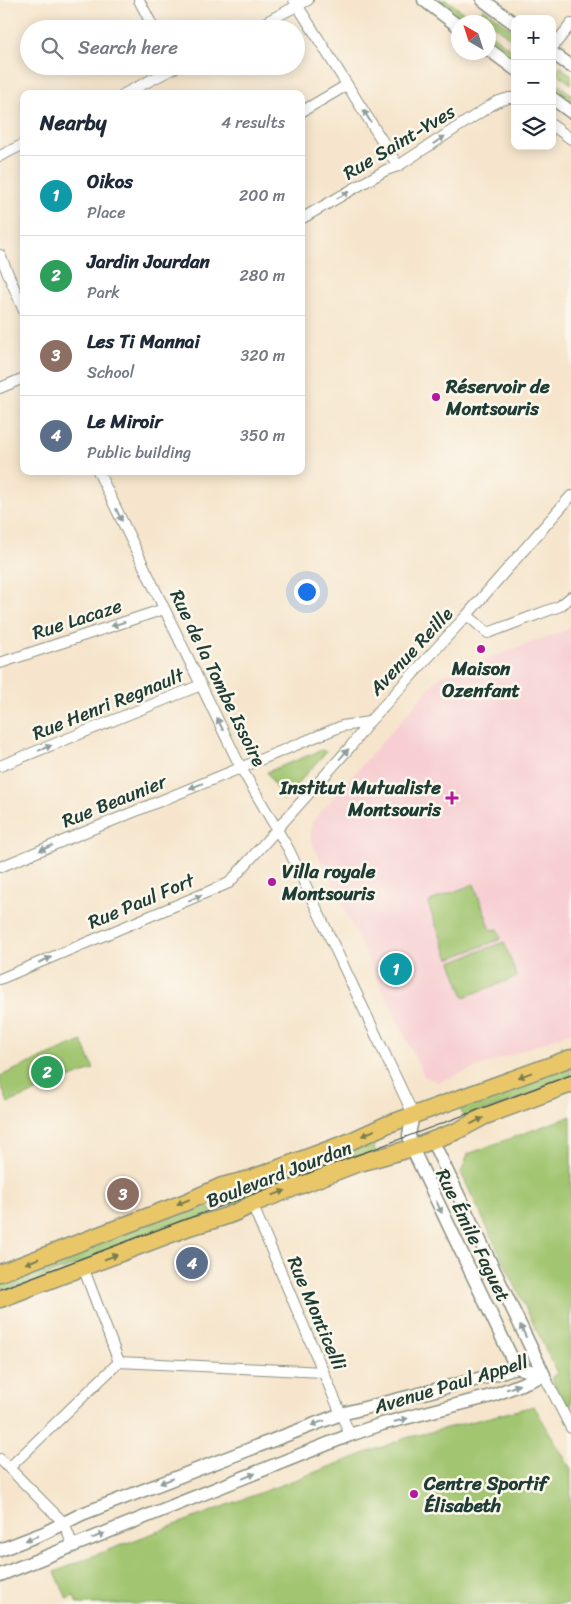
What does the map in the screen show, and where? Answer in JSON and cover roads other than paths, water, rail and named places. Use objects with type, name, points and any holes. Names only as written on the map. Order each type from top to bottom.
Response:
[{"type":"main road","name":"Boulevard Jourdan","points":[[0,1273],[186,1202],[222,1186],[250,1179],[349,1142],[386,1124],[571,1058]]},
{"type":"main road","name":"Boulevard Jourdan","points":[[0,1299],[189,1227],[218,1220],[252,1204],[356,1164],[412,1148],[485,1116],[571,1084]]},
{"type":"street","points":[[139,0],[149,20]]},
{"type":"street","points":[[268,20],[296,3],[308,0]]},
{"type":"street","points":[[424,0],[451,21]]},
{"type":"street","points":[[483,0],[511,21]]},
{"type":"street","points":[[296,3],[398,166]]},
{"type":"street","points":[[556,43],[571,24]]},
{"type":"street","points":[[496,55],[511,66]]},
{"type":"street","points":[[556,55],[571,66]]},
{"type":"street","points":[[132,90],[160,75]]},
{"type":"street","points":[[305,110],[347,85]]},
{"type":"street","name":"Rue Saint-Yves","points":[[305,217],[386,170],[398,166],[496,102],[511,98]]},
{"type":"street","points":[[556,101],[571,112]]},
{"type":"street","points":[[556,128],[571,139]]},
{"type":"street","points":[[0,156],[20,146]]},
{"type":"street","points":[[0,255],[20,293]]},
{"type":"street","points":[[0,388],[20,380]]},
{"type":"street","name":"Rue de la Tombe Issoire","points":[[100,475],[242,768],[289,850],[413,1114]]},
{"type":"street","name":"Avenue Reille","points":[[276,829],[571,496]]},
{"type":"street","points":[[467,615],[488,633],[560,606],[571,597]]},
{"type":"street","name":"Rue Lacaze","points":[[0,663],[164,609]]},
{"type":"street","name":"Rue Henri Regnault","points":[[0,766],[201,685]]},
{"type":"street","name":"Rue Beaunier","points":[[0,867],[342,726],[369,722]]},
{"type":"street","name":"Rue Paul Fort","points":[[0,979],[229,883],[276,829]]},
{"type":"street","name":"Rue Émile Faguet","points":[[413,1114],[409,1135],[412,1148],[516,1368]]},
{"type":"street","name":"Rue Émile Faguet","points":[[432,1140],[544,1375]]},
{"type":"street","name":"Rue Monticelli","points":[[252,1204],[350,1435]]},
{"type":"street","points":[[83,1267],[119,1362]]},
{"type":"street","points":[[9,1468],[119,1362],[323,1372]]},
{"type":"street","name":"Avenue Paul Appell","points":[[0,1550],[44,1533],[82,1514],[341,1414],[516,1368],[544,1375]]},
{"type":"street","points":[[544,1375],[571,1428]]},
{"type":"street","name":"Avenue Paul Appell","points":[[0,1575],[350,1435],[382,1424],[491,1396],[544,1375]]},
{"type":"street","points":[[0,1458],[64,1523],[73,1546]]},
{"type":"tram line","points":[[0,1289],[571,1075]]},
{"type":"place","name":"Réservoir de Montsouris","points":[[436,397]]},
{"type":"place","name":"Maison Ozenfant","points":[[481,649]]},
{"type":"place","name":"Institut Mutualiste Montsouris","points":[[452,798]]},
{"type":"place","name":"Villa royale Montsouris","points":[[272,882]]},
{"type":"place","name":"Oikos","points":[[396,969]]},
{"type":"place","name":"Jardin Jourdan","points":[[47,1072]]},
{"type":"place","name":"Les Ti Mannai","points":[[123,1194]]},
{"type":"place","name":"Le Miroir","points":[[192,1263]]},
{"type":"place","name":"Centre Sportif Élisabeth","points":[[414,1494]]}]
